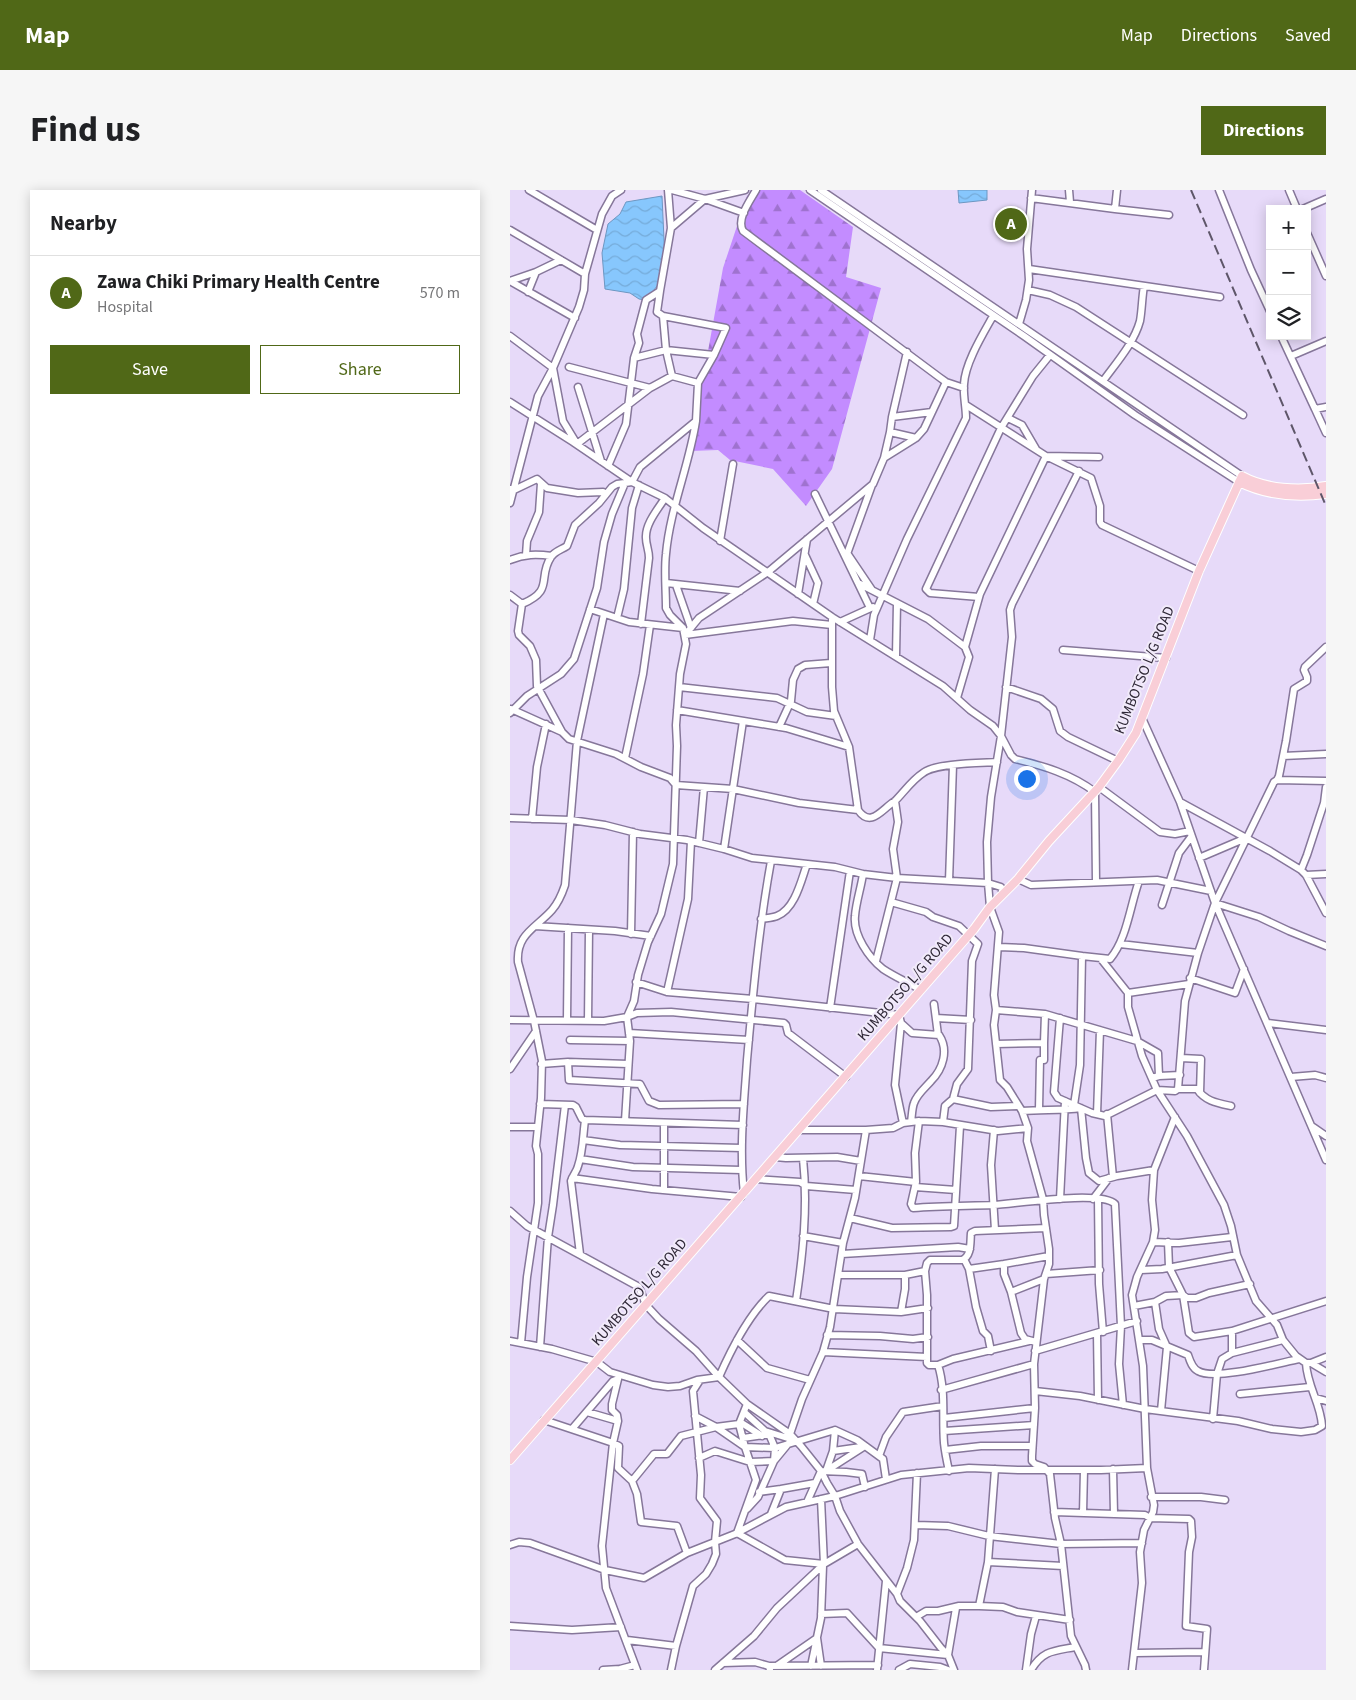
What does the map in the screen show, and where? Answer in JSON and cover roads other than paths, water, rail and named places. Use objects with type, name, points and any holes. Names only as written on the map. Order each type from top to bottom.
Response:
[{"type":"main road","points":[[1240,479],[1295,489],[1326,486]]},
{"type":"main road","points":[[1240,479],[1258,491],[1272,494],[1295,497],[1326,494]]},
{"type":"main road","name":"KUMBOTSO L/G ROAD","points":[[510,1460],[775,1157],[900,1019],[921,990],[970,935],[990,907],[1018,879],[1097,790],[1136,733],[1199,571],[1240,479]]},
{"type":"street","points":[[529,190],[597,230]]},
{"type":"street","points":[[625,1121],[630,1041],[627,1018],[634,1001],[636,982],[660,914],[673,864],[677,710],[686,644],[683,628],[667,612],[666,554],[670,529],[693,443],[698,383],[714,355],[726,328],[663,316],[657,312],[671,228],[668,190]]},
{"type":"street","points":[[672,190],[744,213]]},
{"type":"street","points":[[671,228],[705,199],[745,190]]},
{"type":"street","points":[[756,190],[741,218],[740,226],[743,231],[946,382],[964,388]]},
{"type":"street","points":[[810,190],[1135,415],[1240,479]]},
{"type":"street","points":[[821,190],[1103,381],[1240,479]]},
{"type":"street","points":[[1018,324],[1028,290],[1028,249],[1032,190]]},
{"type":"street","points":[[1069,190],[1070,202]]},
{"type":"street","points":[[1115,209],[1117,190]]},
{"type":"street","points":[[1219,190],[1266,302]]},
{"type":"street","points":[[1289,190],[1295,205]]},
{"type":"street","points":[[510,503],[538,396],[553,368],[574,318],[584,290],[585,274],[597,230],[605,207],[617,191]]},
{"type":"street","points":[[1031,198],[1169,215]]},
{"type":"street","points":[[1311,206],[1326,199]]},
{"type":"street","points":[[510,230],[585,274]]},
{"type":"street","points":[[1311,241],[1324,266],[1326,276]]},
{"type":"street","points":[[510,281],[536,272],[561,260]]},
{"type":"street","points":[[1029,269],[1220,297]]},
{"type":"street","points":[[528,292],[536,272]]},
{"type":"street","points":[[510,281],[574,318]]},
{"type":"street","points":[[1103,381],[1129,343],[1140,322],[1144,286]]},
{"type":"street","points":[[1028,290],[1050,296],[1076,307],[1242,415]]},
{"type":"street","points":[[608,466],[626,424],[634,358],[639,343],[637,334],[646,300],[660,291]]},
{"type":"street","points":[[663,316],[666,350],[672,376]]},
{"type":"street","points":[[870,640],[874,615],[878,605],[966,418],[964,380],[972,354],[993,316]]},
{"type":"street","points":[[510,336],[553,368],[563,421],[577,444]]},
{"type":"street","points":[[1283,340],[1326,433]]},
{"type":"street","points":[[1291,356],[1326,341]]},
{"type":"street","points":[[634,358],[666,350],[714,355]]},
{"type":"street","points":[[847,554],[884,458],[907,352]]},
{"type":"street","points":[[979,597],[930,593],[926,589],[1001,428],[1032,376],[1050,355]]},
{"type":"street","points":[[569,367],[650,388]]},
{"type":"street","points":[[577,444],[650,388],[672,376],[698,383]]},
{"type":"street","points":[[884,458],[916,438],[924,429],[946,382]]},
{"type":"street","points":[[578,387],[601,461]]},
{"type":"street","points":[[510,402],[577,444],[628,482],[639,485],[665,498],[703,528],[813,604],[832,621],[832,687],[836,716],[850,747],[858,810],[862,816],[870,819],[895,802],[929,769],[997,762]]},
{"type":"street","points":[[966,405],[1046,456],[1090,478],[1100,506],[1100,522],[1102,525],[1199,571]]},
{"type":"street","points":[[1315,408],[1326,408]]},
{"type":"street","points":[[892,417],[932,412]]},
{"type":"street","points":[[1008,418],[1022,425],[1036,450]]},
{"type":"street","points":[[562,732],[511,711],[527,696],[561,674],[574,659],[597,588],[604,542],[612,514],[628,482],[640,467],[696,421]]},
{"type":"street","points":[[890,432],[916,438]]},
{"type":"street","points":[[965,647],[979,597],[1046,456]]},
{"type":"street","points":[[1046,456],[1100,456]]},
{"type":"street","points":[[720,540],[733,464]]},
{"type":"street","points":[[1079,471],[1010,610],[1012,637],[1001,736],[990,806],[988,883],[990,907],[999,932],[994,994],[996,1010],[994,1025],[1000,1080],[1007,1087],[1020,1109],[1028,1128],[1028,1141],[1043,1199],[1049,1256],[1032,1341],[1035,1351],[1035,1408],[1032,1461],[1048,1470],[1052,1483],[1054,1512],[1061,1544],[1071,1636],[1075,1647],[1081,1654],[1086,1670]]},
{"type":"street","points":[[512,490],[537,479],[547,488],[578,493],[603,492]]},
{"type":"street","points":[[522,604],[536,596],[542,589],[547,567],[552,556],[556,551],[567,546],[575,525],[612,487],[628,482]]},
{"type":"street","points":[[526,554],[527,541],[539,512],[541,483]]},
{"type":"street","points":[[685,635],[699,618],[768,572],[873,484]]},
{"type":"street","points":[[617,618],[623,595],[632,508],[639,485]]},
{"type":"street","points":[[815,494],[870,608]]},
{"type":"street","points":[[641,624],[650,550],[646,543],[646,535],[665,498]]},
{"type":"street","points":[[834,535],[873,591]]},
{"type":"street","points":[[798,594],[807,539]]},
{"type":"street","points":[[510,560],[526,554],[552,556]]},
{"type":"street","points":[[805,554],[818,583],[813,604]]},
{"type":"street","points":[[666,583],[740,591]]},
{"type":"street","points":[[858,583],[928,620],[965,647],[969,657],[957,698]]},
{"type":"street","points":[[676,584],[691,628]]},
{"type":"street","points":[[510,595],[522,604]]},
{"type":"street","points":[[896,656],[897,603]]},
{"type":"street","points":[[522,604],[519,635],[530,646],[536,660],[538,689],[562,732],[569,739],[616,754],[641,767],[670,778],[676,785],[733,789],[799,802],[858,810]]},
{"type":"street","points":[[840,622],[878,605]]},
{"type":"street","points":[[590,609],[641,624],[683,628]]},
{"type":"street","points":[[521,1343],[527,1277],[538,1203],[538,1154],[536,1146],[541,1064],[534,1021],[518,962],[518,949],[525,935],[552,911],[560,899],[565,885],[577,741],[604,614]]},
{"type":"street","points":[[685,635],[794,621],[840,622],[943,686],[993,726],[1001,736],[1008,752],[1015,759],[1052,768],[1082,782],[1160,832],[1191,834]]},
{"type":"street","points":[[625,758],[650,625]]},
{"type":"street","points":[[1178,1089],[1185,1000],[1198,953],[1215,903],[1259,809],[1277,780],[1294,689],[1307,681],[1305,667],[1326,647]]},
{"type":"street","points":[[1063,650],[1166,658]]},
{"type":"street","points":[[779,727],[790,705],[793,680],[798,669],[805,665],[831,663]]},
{"type":"street","points":[[679,687],[777,698],[808,712],[836,716]]},
{"type":"street","points":[[1006,687],[1041,699],[1053,709],[1060,731],[1068,737],[1118,761]]},
{"type":"street","points":[[677,710],[786,728],[850,747]]},
{"type":"street","points":[[1142,718],[1180,802],[1215,903],[1326,1160]]},
{"type":"street","points":[[724,849],[743,721]]},
{"type":"street","points":[[532,819],[537,767],[546,724]]},
{"type":"street","points":[[1283,756],[1326,754]]},
{"type":"street","points":[[949,881],[954,765]]},
{"type":"street","points":[[1277,780],[1326,781]]},
{"type":"street","points":[[699,843],[704,787]]},
{"type":"street","points":[[1303,873],[1321,812],[1326,787]]},
{"type":"street","points":[[1096,882],[1097,790]]},
{"type":"street","points":[[876,961],[897,878],[893,849],[898,822],[895,802]]},
{"type":"street","points":[[1180,802],[1246,838],[1303,873],[1326,913]]},
{"type":"street","points":[[510,818],[571,820],[605,825],[633,832],[691,841],[752,858],[835,867],[863,874],[897,878],[988,883],[1001,887],[1002,894]]},
{"type":"street","points":[[631,934],[633,832]]},
{"type":"street","points":[[1162,905],[1179,852],[1191,834]]},
{"type":"street","points":[[1199,858],[1246,838]]},
{"type":"street","points":[[667,992],[688,899],[691,841]]},
{"type":"street","points":[[572,1178],[664,1190],[742,1195],[743,1125],[749,1040],[761,919],[771,861]]},
{"type":"street","points":[[761,919],[778,916],[785,911],[798,890],[807,864]]},
{"type":"street","points":[[830,1008],[850,871]]},
{"type":"street","points":[[1303,873],[1326,874]]},
{"type":"street","points":[[863,874],[855,916],[855,927],[858,937],[883,969],[921,990]]},
{"type":"street","points":[[1018,879],[1031,885],[1157,880],[1211,891]]},
{"type":"street","points":[[999,947],[1024,948],[1110,959],[1120,944],[1139,881]]},
{"type":"street","points":[[891,902],[926,912],[933,917],[959,926],[978,944],[972,961],[968,1069],[957,1084],[953,1099],[945,1106],[943,1122]]},
{"type":"street","points":[[1215,903],[1259,917],[1326,946]]},
{"type":"street","points":[[535,926],[651,936]]},
{"type":"street","points":[[567,1020],[568,928]]},
{"type":"street","points":[[588,1021],[589,930]]},
{"type":"street","points":[[1120,944],[1198,953]]},
{"type":"street","points":[[510,948],[518,949]]},
{"type":"street","points":[[1082,956],[1078,1106],[1089,1173],[1099,1181],[1154,1170]]},
{"type":"street","points":[[1101,959],[1128,993],[1128,1007],[1137,1041],[1142,1056],[1156,1077]]},
{"type":"street","points":[[1128,993],[1189,981],[1235,993],[1244,969]]},
{"type":"street","points":[[636,982],[667,992],[753,999],[900,1019],[912,1033],[938,1035]]},
{"type":"street","points":[[911,1122],[914,1102],[937,1074],[945,1052],[944,1042],[938,1035],[934,1004]]},
{"type":"street","points":[[996,1010],[1045,1014],[1137,1041],[1158,1053],[1157,1090],[1175,1117],[1224,1204],[1237,1255],[1256,1301],[1277,1325],[1283,1340],[1296,1356],[1326,1372]]},
{"type":"street","points":[[510,1020],[604,1021],[627,1018],[637,1013],[672,1012],[751,1019],[786,1025],[788,1032],[846,1077]]},
{"type":"street","points":[[1039,1109],[1040,1060],[1044,1060],[1045,1014]]},
{"type":"street","points":[[936,1018],[971,1020]]},
{"type":"street","points":[[1060,1018],[1054,1092],[1058,1098],[1105,1116],[1157,1090],[1197,1089],[1202,1097],[1218,1104],[1231,1106]]},
{"type":"street","points":[[900,1019],[895,1085],[903,1123]]},
{"type":"street","points":[[1268,1023],[1326,1030]]},
{"type":"street","points":[[1097,1114],[1100,1030]]},
{"type":"street","points":[[510,1069],[536,1031]]},
{"type":"street","points":[[629,1033],[749,1040]]},
{"type":"street","points":[[570,1040],[630,1041]]},
{"type":"street","points":[[996,1044],[1044,1043]]},
{"type":"street","points":[[1181,1058],[1201,1060],[1200,1093]]},
{"type":"street","points":[[568,1062],[569,1080],[640,1084],[649,1101],[659,1105],[744,1104]]},
{"type":"street","points":[[541,1064],[568,1062],[628,1064]]},
{"type":"street","points":[[1156,1077],[1180,1075]]},
{"type":"street","points":[[1291,1077],[1315,1075],[1326,1078]]},
{"type":"street","points":[[953,1099],[991,1107],[1020,1109],[1065,1110],[1078,1106]]},
{"type":"street","points":[[1060,1199],[1065,1101]]},
{"type":"street","points":[[540,1104],[576,1107],[582,1119],[585,1120],[743,1125]]},
{"type":"street","points":[[540,1347],[548,1237],[564,1105]]},
{"type":"street","points":[[1098,1400],[1100,1270],[1095,1199],[1111,1178],[1107,1114]]},
{"type":"street","points":[[1132,1670],[1142,1583],[1140,1552],[1144,1530],[1153,1512],[1154,1505],[1147,1468],[1143,1366],[1132,1295],[1153,1242],[1152,1200],[1154,1170],[1175,1117]]},
{"type":"street","points":[[580,1254],[571,1191],[572,1178],[578,1168],[580,1158],[585,1120]]},
{"type":"street","points":[[664,1122],[664,1190]]},
{"type":"street","points":[[800,1130],[866,1130],[893,1128],[903,1123],[911,1122],[943,1122],[960,1126],[1010,1131],[1028,1128]]},
{"type":"street","points":[[919,1122],[915,1153],[915,1184],[911,1204],[913,1208],[994,1205],[1043,1199],[1095,1199],[1112,1201],[1115,1204],[1120,1326],[1119,1364],[1123,1405]]},
{"type":"street","points":[[850,1218],[892,1228],[954,1226],[960,1126]]},
{"type":"street","points":[[1312,1126],[1325,1134]]},
{"type":"street","points":[[510,1127],[538,1128]]},
{"type":"street","points":[[792,1442],[790,1434],[810,1380],[823,1352],[834,1309],[843,1243],[856,1190],[866,1130]]},
{"type":"street","points":[[994,1130],[991,1165],[996,1230]]},
{"type":"street","points":[[583,1140],[620,1145],[742,1148]]},
{"type":"street","points":[[775,1157],[837,1157],[861,1161]]},
{"type":"street","points":[[580,1158],[633,1167],[741,1170]]},
{"type":"street","points":[[796,1301],[806,1186],[803,1158]]},
{"type":"street","points":[[858,1176],[956,1190]]},
{"type":"street","points":[[756,1179],[800,1182],[806,1186],[856,1190]]},
{"type":"street","points":[[510,1211],[534,1229],[639,1287],[646,1305],[658,1319],[696,1351],[719,1377],[748,1404],[790,1434]]},
{"type":"street","points":[[1032,1341],[953,1359],[938,1365],[928,1364],[928,1308],[925,1271],[930,1260],[964,1259],[968,1257],[973,1232],[1046,1228]]},
{"type":"street","points":[[803,1236],[843,1243]]},
{"type":"street","points":[[1153,1242],[1232,1237]]},
{"type":"street","points":[[1168,1242],[1169,1267],[1183,1295],[1188,1334],[1191,1336],[1232,1331],[1326,1301]]},
{"type":"street","points":[[842,1254],[958,1247],[970,1249]]},
{"type":"street","points":[[1141,1270],[1237,1255]]},
{"type":"street","points":[[969,1268],[1049,1256]]},
{"type":"street","points":[[964,1259],[969,1268],[976,1307],[983,1331],[988,1336],[991,1350]]},
{"type":"street","points":[[1004,1264],[1004,1274],[1011,1292],[1021,1333],[1025,1340],[1032,1341]]},
{"type":"street","points":[[1011,1292],[1045,1277],[1100,1270]]},
{"type":"street","points":[[839,1276],[905,1275],[925,1271]]},
{"type":"street","points":[[901,1312],[905,1289],[905,1275]]},
{"type":"street","points":[[1134,1306],[1154,1302],[1166,1296],[1183,1295],[1187,1298],[1196,1298],[1209,1293],[1250,1284]]},
{"type":"street","points":[[719,1377],[737,1340],[768,1297],[773,1296],[834,1309],[901,1312],[928,1308]]},
{"type":"street","points":[[1154,1302],[1159,1329],[1167,1347],[1162,1412]]},
{"type":"street","points":[[1035,1351],[1137,1322]]},
{"type":"street","points":[[1232,1331],[1232,1352]]},
{"type":"street","points":[[827,1335],[913,1339],[928,1337]]},
{"type":"street","points":[[737,1340],[767,1368],[810,1380]]},
{"type":"street","points":[[1140,1340],[1152,1340],[1188,1355],[1194,1368],[1206,1374],[1252,1370],[1299,1359]]},
{"type":"street","points":[[1214,1419],[1217,1374],[1222,1359],[1232,1352],[1283,1340]]},
{"type":"street","points":[[510,1341],[597,1362],[619,1377],[653,1385],[680,1386],[719,1377]]},
{"type":"street","points":[[823,1352],[927,1357]]},
{"type":"street","points":[[1308,1363],[1325,1358]]},
{"type":"street","points":[[1035,1390],[1162,1412],[1301,1432],[1315,1430],[1322,1426],[1322,1417],[1306,1375],[1308,1363]]},
{"type":"street","points":[[942,1390],[1034,1364]]},
{"type":"street","points":[[938,1365],[943,1380],[945,1450],[949,1471]]},
{"type":"street","points":[[572,1429],[613,1381],[619,1377]]},
{"type":"street","points":[[604,1670],[636,1668],[606,1588],[602,1546],[613,1442],[618,1421],[617,1415],[612,1410],[612,1404],[619,1377]]},
{"type":"street","points":[[671,1670],[693,1586],[706,1574],[716,1554],[717,1521],[700,1498],[699,1458],[693,1391],[700,1380]]},
{"type":"street","points":[[1240,1394],[1310,1387]]},
{"type":"street","points":[[1316,1398],[1326,1401]]},
{"type":"street","points":[[737,1533],[756,1480],[745,1447],[740,1423],[748,1404]]},
{"type":"street","points":[[878,1456],[886,1437],[903,1412],[943,1406]]},
{"type":"street","points":[[944,1418],[1035,1408]]},
{"type":"street","points":[[587,1412],[618,1421]]},
{"type":"street","points":[[744,1412],[768,1435],[775,1448],[774,1462]]},
{"type":"street","points":[[696,1416],[745,1447],[775,1448],[835,1430],[857,1440],[883,1460],[886,1479]]},
{"type":"street","points":[[544,1420],[613,1442],[619,1446],[618,1468],[632,1481],[637,1494],[641,1522],[677,1526],[687,1553]]},
{"type":"street","points":[[632,1481],[654,1454],[667,1454],[681,1436],[716,1427],[740,1423],[768,1435],[792,1442],[823,1471],[840,1511],[858,1544],[897,1594],[900,1601],[948,1655],[954,1670]]},
{"type":"street","points":[[944,1431],[1034,1425]]},
{"type":"street","points":[[807,1502],[815,1483],[833,1451],[835,1430]]},
{"type":"street","points":[[743,1438],[768,1435]]},
{"type":"street","points":[[744,1512],[760,1493],[774,1462],[792,1442]]},
{"type":"street","points":[[833,1451],[865,1446]]},
{"type":"street","points":[[823,1471],[865,1446]]},
{"type":"street","points":[[945,1450],[981,1446],[1032,1446]]},
{"type":"street","points":[[699,1458],[715,1451],[750,1462],[774,1462]]},
{"type":"street","points":[[510,1545],[519,1542],[530,1543],[605,1570],[644,1578],[687,1553],[737,1533],[786,1507],[835,1496],[886,1479],[917,1472],[969,1468],[1084,1470],[1147,1468]]},
{"type":"street","points":[[979,1606],[988,1562],[995,1469]]},
{"type":"street","points":[[1113,1469],[1114,1514]]},
{"type":"street","points":[[1082,1513],[1084,1470]]},
{"type":"street","points":[[823,1471],[862,1474],[865,1487]]},
{"type":"street","points":[[897,1594],[912,1550],[916,1525],[917,1472]]},
{"type":"street","points":[[760,1493],[815,1483]]},
{"type":"street","points":[[754,1485],[760,1493]]},
{"type":"street","points":[[771,1514],[781,1489]]},
{"type":"street","points":[[1151,1497],[1225,1500]]},
{"type":"street","points":[[811,1666],[821,1614],[824,1565],[822,1499]]},
{"type":"street","points":[[1054,1512],[1145,1515],[1150,1518],[1189,1519],[1191,1521],[1192,1537],[1189,1552],[1186,1626],[1207,1629],[1204,1670]]},
{"type":"street","points":[[916,1525],[948,1526],[989,1536],[1061,1544],[1142,1543]]},
{"type":"street","points":[[737,1533],[785,1560],[824,1565]]},
{"type":"street","points":[[715,1670],[754,1636],[777,1608],[824,1565],[858,1544]]},
{"type":"street","points":[[988,1562],[1063,1566]]},
{"type":"street","points":[[723,1663],[755,1662],[769,1668],[777,1666],[821,1666],[877,1668],[886,1580]]},
{"type":"street","points":[[916,1617],[926,1611],[938,1611],[959,1606],[979,1606],[1003,1607],[1010,1611],[1070,1620]]},
{"type":"street","points":[[948,1655],[956,1608]]},
{"type":"street","points":[[821,1614],[847,1614],[879,1648],[948,1655]]},
{"type":"street","points":[[1026,1670],[1031,1634],[1036,1616]]},
{"type":"street","points":[[510,1626],[572,1630],[621,1627]]},
{"type":"street","points":[[816,1638],[821,1666]]},
{"type":"street","points":[[777,1666],[816,1638]]},
{"type":"street","points":[[627,1640],[676,1646]]},
{"type":"street","points":[[1031,1670],[1038,1659],[1050,1651],[1075,1647]]},
{"type":"street","points":[[1134,1653],[1205,1652]]},
{"type":"street","points":[[899,1670],[910,1664],[918,1667],[940,1666],[948,1670]]},
{"type":"water","points":[[958,190],[987,190],[987,200],[959,203]]},
{"type":"water","points":[[662,196],[665,261],[661,281],[646,300],[639,299],[630,293],[605,289],[602,253],[608,224],[620,214],[626,202]]},
{"type":"railway","points":[[1191,190],[1326,506]]},
{"type":"place","name":"Zawa Chiki Primary Health Centre","points":[[1011,224]]}]
